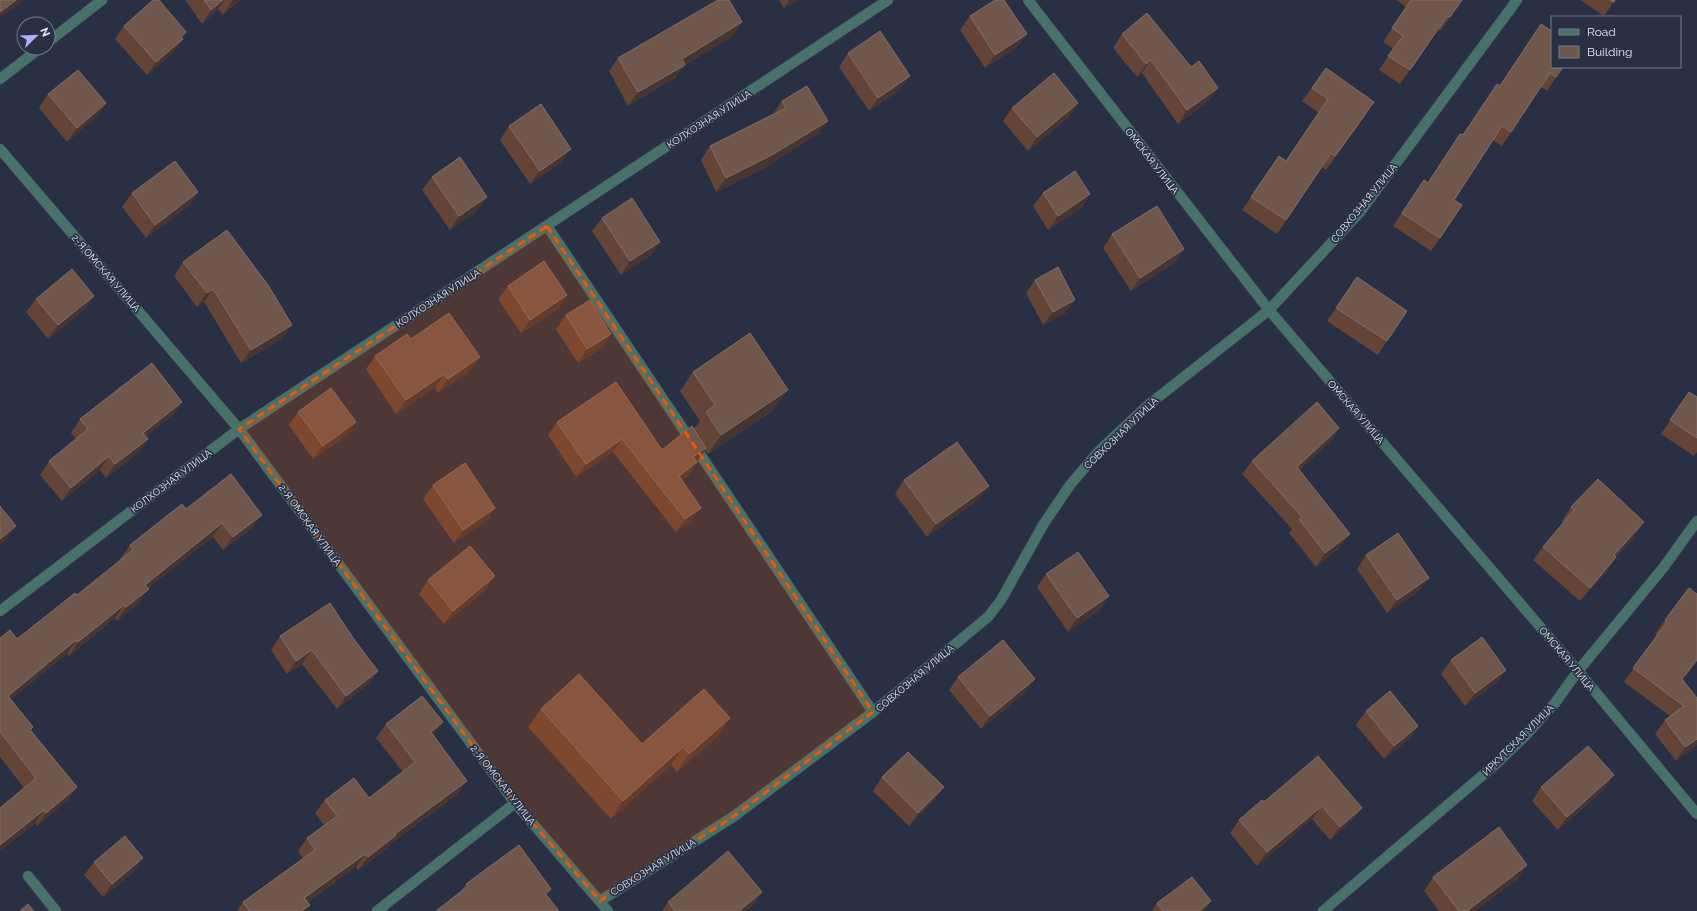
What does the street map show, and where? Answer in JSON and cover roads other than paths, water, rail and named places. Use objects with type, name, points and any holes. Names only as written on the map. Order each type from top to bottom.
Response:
[{"type":"street","points":[[56,36],[102,0]]},
{"type":"street","name":"КОЛХОЗНАЯ УЛИЦА","points":[[0,611],[240,429],[888,0]]},
{"type":"street","name":"ОМСКАЯ УЛИЦА","points":[[1028,0],[1269,310],[1578,671],[1697,814]]},
{"type":"street","name":"СОВХОЗНАЯ УЛИЦА","points":[[600,900],[733,817],[873,712],[988,617],[1001,600],[1043,525],[1070,484],[1099,451],[1147,406],[1269,310],[1360,212],[1517,0]]},
{"type":"street","points":[[0,79],[30,56]]},
{"type":"street","name":"2-Я ОМСКАЯ УЛИЦА","points":[[0,149],[240,429],[515,803],[608,911]]},
{"type":"street","points":[[547,226],[873,712]]},
{"type":"street","name":"ИРКУТСКАЯ УЛИЦА","points":[[1323,911],[1497,763],[1555,703],[1578,671],[1663,568],[1697,522]]},
{"type":"street","points":[[377,911],[515,803]]},
{"type":"street","points":[[28,876],[56,911]]}]
